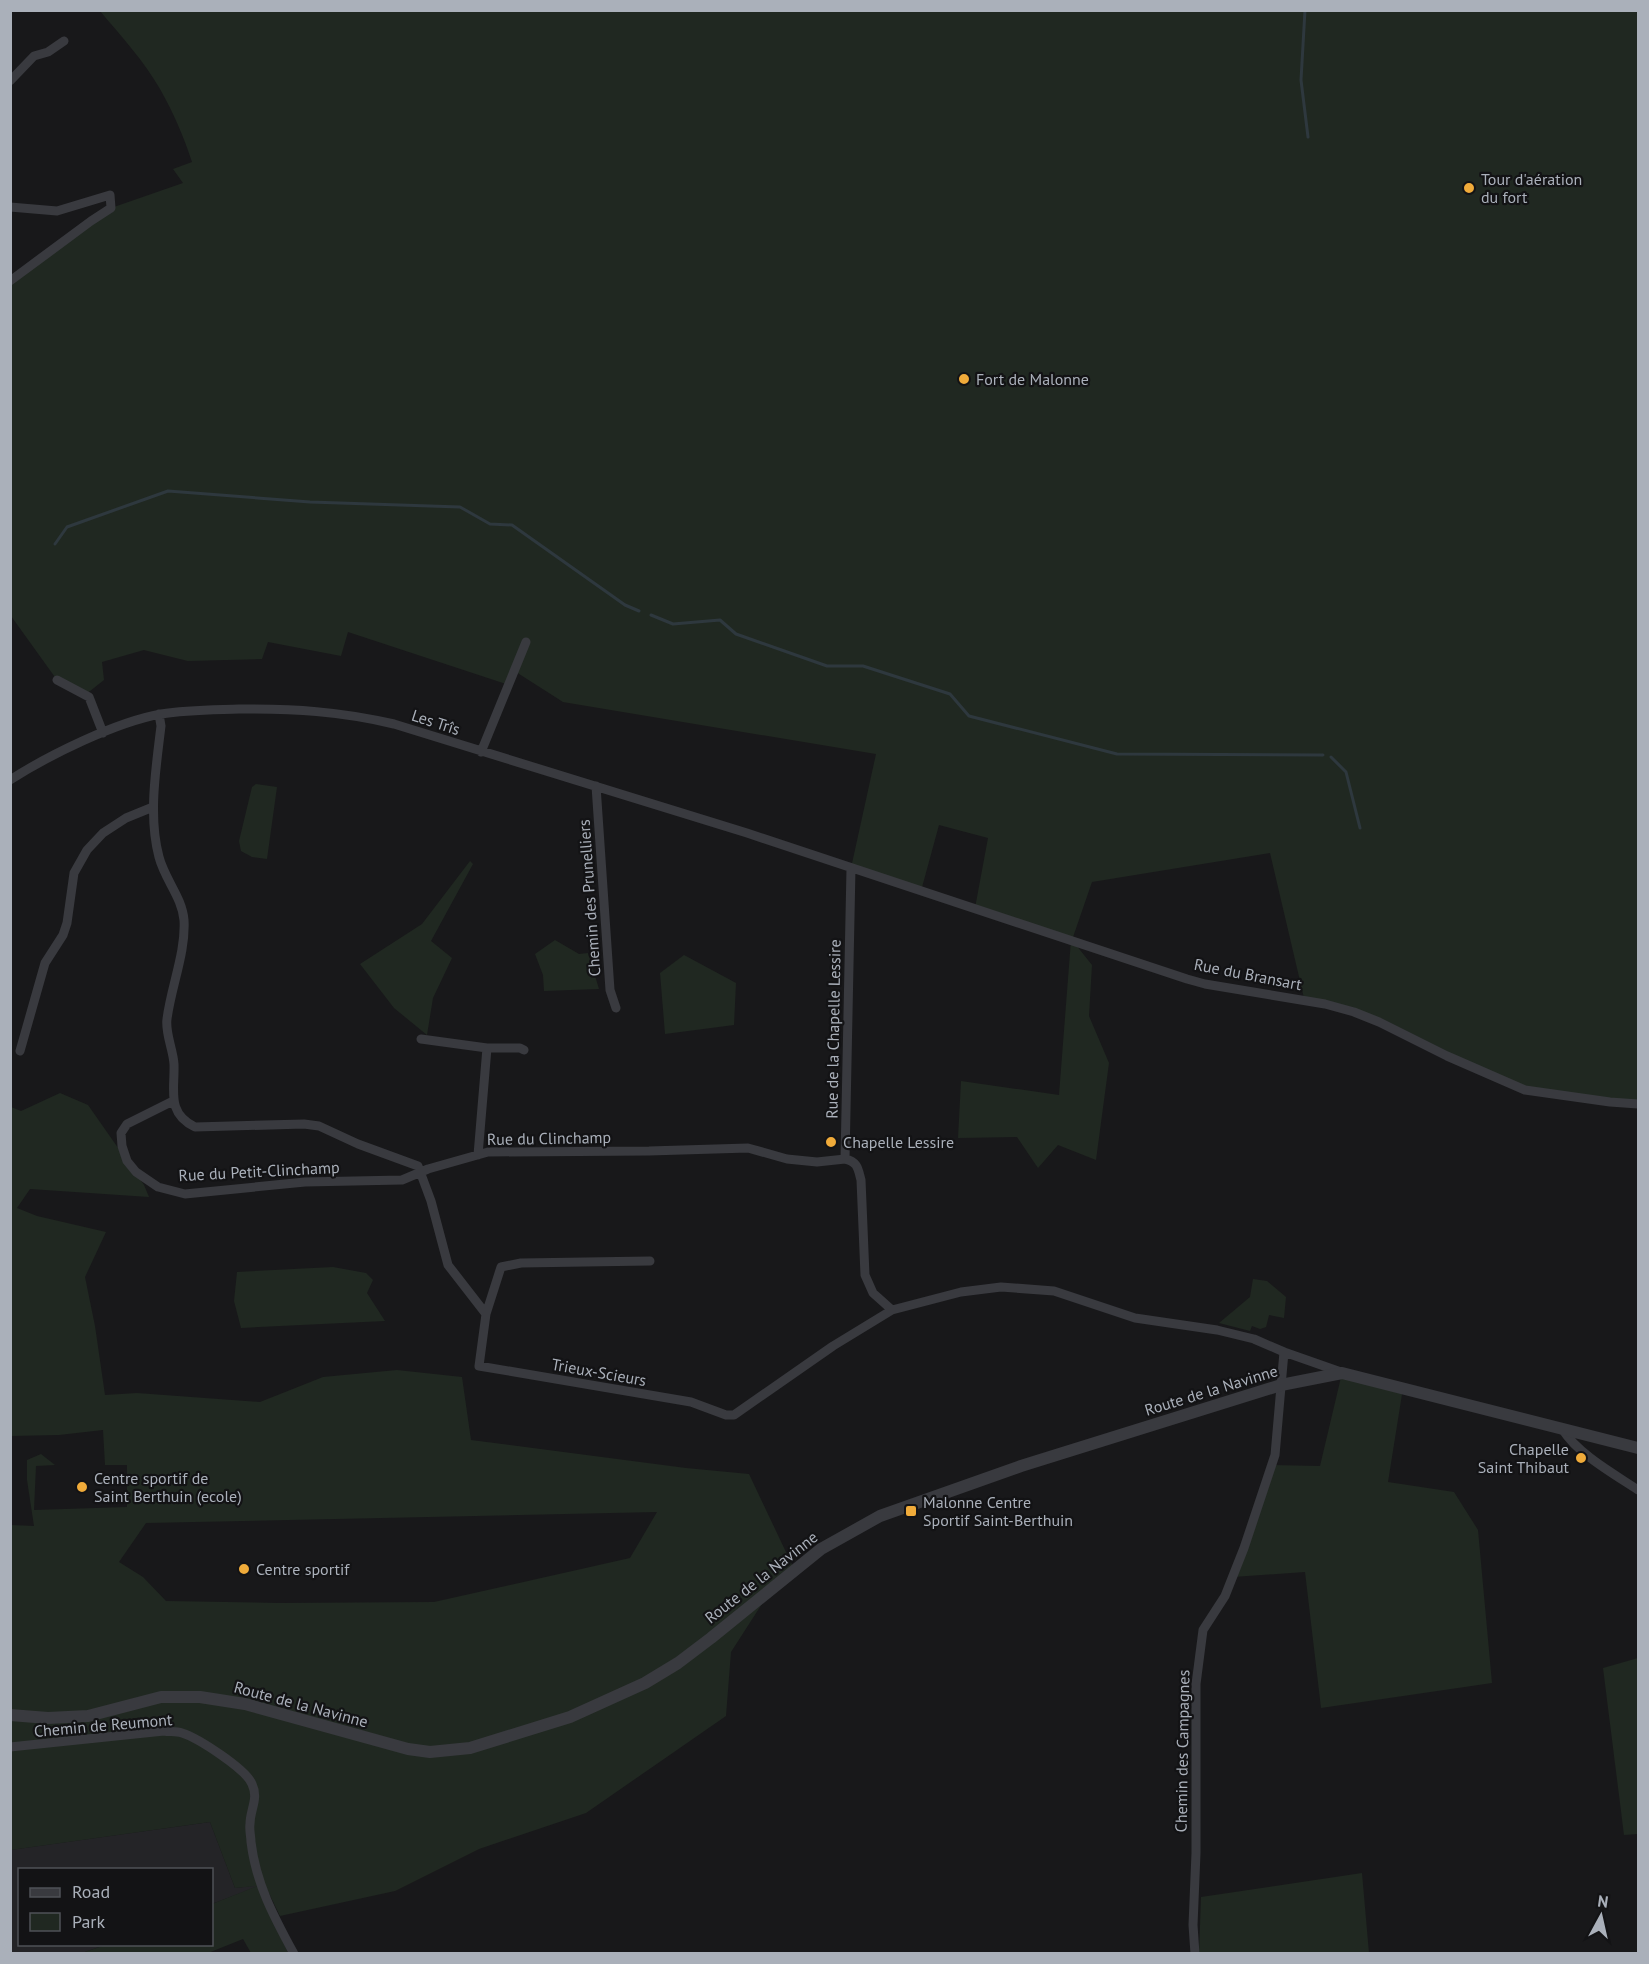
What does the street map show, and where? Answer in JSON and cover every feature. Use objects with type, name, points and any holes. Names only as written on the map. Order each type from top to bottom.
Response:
[{"type":"street","points":[[10,81],[34,56],[48,52],[64,41]]},
{"type":"street","points":[[10,207],[57,211],[111,195],[111,208],[10,281]]},
{"type":"street","points":[[480,752],[526,642]]},
{"type":"street","points":[[57,680],[89,697],[103,732]]},
{"type":"street","name":"Les Trîs","points":[[10,780],[103,732],[159,714],[213,710],[319,711],[394,724],[851,868]]},
{"type":"street","points":[[159,714],[161,726],[153,807],[159,857],[184,916],[184,932],[171,988],[166,1023],[174,1062],[173,1101],[185,1122],[195,1127],[303,1124],[319,1126],[358,1144],[418,1166],[431,1201],[448,1266],[486,1314]]},
{"type":"street","name":"Chemin des Prunelliers","points":[[596,786],[610,990],[616,1008]]},
{"type":"street","points":[[20,1051],[45,963],[63,935],[67,922],[74,873],[87,850],[103,833],[126,818],[153,807]]},
{"type":"street","name":"Rue du Bransart","points":[[851,868],[1205,984],[1325,1004],[1354,1012],[1446,1056],[1525,1090],[1638,1104]]},
{"type":"street","name":"Rue de la Chapelle Lessire","points":[[845,1159],[851,868]]},
{"type":"street","points":[[421,1039],[487,1048],[524,1050]]},
{"type":"street","points":[[478,1155],[487,1048]]},
{"type":"street","name":"Rue du Petit-Clinchamp","points":[[173,1101],[132,1120],[121,1133],[123,1153],[127,1161],[136,1172],[158,1187],[184,1194],[305,1182],[394,1181],[420,1173]]},
{"type":"street","name":"Rue du Clinchamp","points":[[420,1173],[488,1152],[748,1148],[787,1159],[817,1162],[845,1159]]},
{"type":"street","points":[[845,1159],[853,1161],[857,1166],[861,1180],[865,1275],[873,1293],[892,1310],[961,1292],[1001,1287],[1034,1288],[1054,1291],[1135,1318],[1217,1330],[1254,1339],[1342,1373]]},
{"type":"street","points":[[486,1314],[501,1267],[520,1263],[650,1261]]},
{"type":"street","name":"Trieux-Scieurs","points":[[486,1314],[478,1366],[691,1402],[726,1415],[734,1414],[833,1346],[892,1310]]},
{"type":"street","points":[[1281,1385],[1284,1352]]},
{"type":"street","name":"Route de la Navinne","points":[[10,1715],[48,1718],[88,1716],[161,1697],[200,1697],[245,1704],[408,1749],[430,1752],[470,1749],[570,1717],[645,1683],[678,1663],[711,1638],[821,1549],[880,1516],[1021,1466],[1281,1385],[1342,1373],[1638,1448]]},
{"type":"street","name":"Chemin des Campagnes","points":[[1195,1953],[1193,1925],[1196,1853],[1196,1684],[1203,1630],[1225,1596],[1244,1548],[1275,1455],[1281,1385]]},
{"type":"street","points":[[1563,1430],[1569,1440],[1638,1490]]},
{"type":"street","name":"Chemin de Reumont","points":[[10,1747],[164,1731],[178,1732],[199,1740],[247,1774],[256,1797],[249,1823],[253,1854],[261,1885],[270,1911],[294,1953]]},
{"type":"shaded area","points":[[210,1822],[235,1888],[261,1885],[213,1904],[213,1868],[18,1868],[18,1946],[102,1946],[82,1953],[11,1953],[10,1850]]},
{"type":"green space","points":[[100,11],[1638,11],[1638,1104],[1525,1090],[1379,1022],[1304,998],[1270,853],[1092,882],[1072,940],[1092,965],[1089,1016],[1109,1063],[1096,1160],[1058,1145],[1038,1168],[1017,1137],[958,1138],[961,1081],[1059,1095],[1071,940],[975,908],[988,838],[939,825],[921,891],[851,868],[876,754],[563,702],[516,672],[506,684],[348,632],[341,656],[268,642],[262,659],[188,661],[144,650],[102,662],[104,680],[85,695],[57,680],[11,616],[11,280],[111,208],[183,183],[173,169],[192,162],[174,116],[154,79]]},
{"type":"green space","points":[[256,784],[277,787],[267,859],[252,857],[241,851],[239,841],[252,787]]},
{"type":"green space","points":[[470,861],[473,864],[431,941],[452,958],[433,998],[427,1035],[394,1008],[360,964],[422,924]]},
{"type":"green space","points":[[555,940],[579,954],[588,953],[599,989],[544,991],[543,975],[535,954]]},
{"type":"green space","points":[[684,955],[736,983],[734,1025],[665,1034],[660,973]]},
{"type":"green space","points":[[60,1093],[88,1105],[144,1185],[149,1197],[30,1189],[17,1208],[37,1216],[106,1232],[85,1277],[105,1395],[137,1393],[260,1402],[323,1377],[397,1370],[462,1377],[471,1440],[749,1474],[794,1569],[767,1596],[731,1652],[726,1716],[586,1813],[479,1849],[395,1891],[280,1916],[264,1883],[270,1911],[288,1953],[251,1953],[243,1939],[208,1953],[82,1953],[102,1946],[213,1946],[213,1904],[257,1886],[235,1888],[210,1822],[11,1850],[10,1523],[11,1525],[34,1526],[27,1480],[27,1460],[41,1454],[55,1465],[36,1466],[34,1510],[127,1507],[127,1465],[105,1465],[103,1430],[59,1435],[11,1436],[11,1107],[21,1111]],"holes":[[[657,1512],[630,1558],[434,1602],[166,1601],[143,1577],[119,1562],[146,1523]]]},
{"type":"green space","points":[[333,1267],[366,1273],[373,1280],[367,1293],[385,1321],[241,1328],[234,1301],[237,1272]]},
{"type":"green space","points":[[1253,1279],[1267,1281],[1286,1297],[1284,1318],[1269,1315],[1266,1327],[1260,1329],[1252,1326],[1250,1331],[1219,1323],[1250,1297]]},
{"type":"green space","points":[[1342,1373],[1403,1388],[1388,1482],[1454,1492],[1478,1530],[1492,1683],[1321,1708],[1305,1572],[1233,1577],[1271,1465],[1320,1466]]},
{"type":"green space","points":[[1638,1658],[1638,1834],[1624,1835],[1603,1668]]},
{"type":"green space","points":[[1362,1873],[1369,1953],[1199,1954],[1201,1897]]},
{"type":"waterway","points":[[1305,10],[1301,80],[1308,137]]},
{"type":"waterway","points":[[55,544],[67,527],[168,491],[310,502],[460,507],[490,524],[512,525],[625,605],[639,611]]},
{"type":"waterway","points":[[651,615],[673,624],[720,620],[736,634],[827,666],[863,666],[950,694],[969,716],[1117,754],[1323,755]]},
{"type":"waterway","points":[[1331,757],[1346,772],[1360,828]]},
{"type":"place","name":"Tour d'aération du fort","points":[[1469,188]]},
{"type":"place","name":"Fort de Malonne","points":[[964,379]]},
{"type":"place","name":"Chapelle Lessire","points":[[831,1142]]},
{"type":"place","name":"Chapelle Saint Thibaut","points":[[1581,1458]]},
{"type":"place","name":"Centre sportif de Saint Berthuin (ecole)","points":[[82,1487]]},
{"type":"place","name":"Malonne Centre Sportif Saint-Berthuin","points":[[911,1511]]},
{"type":"place","name":"Centre sportif","points":[[244,1569]]}]
